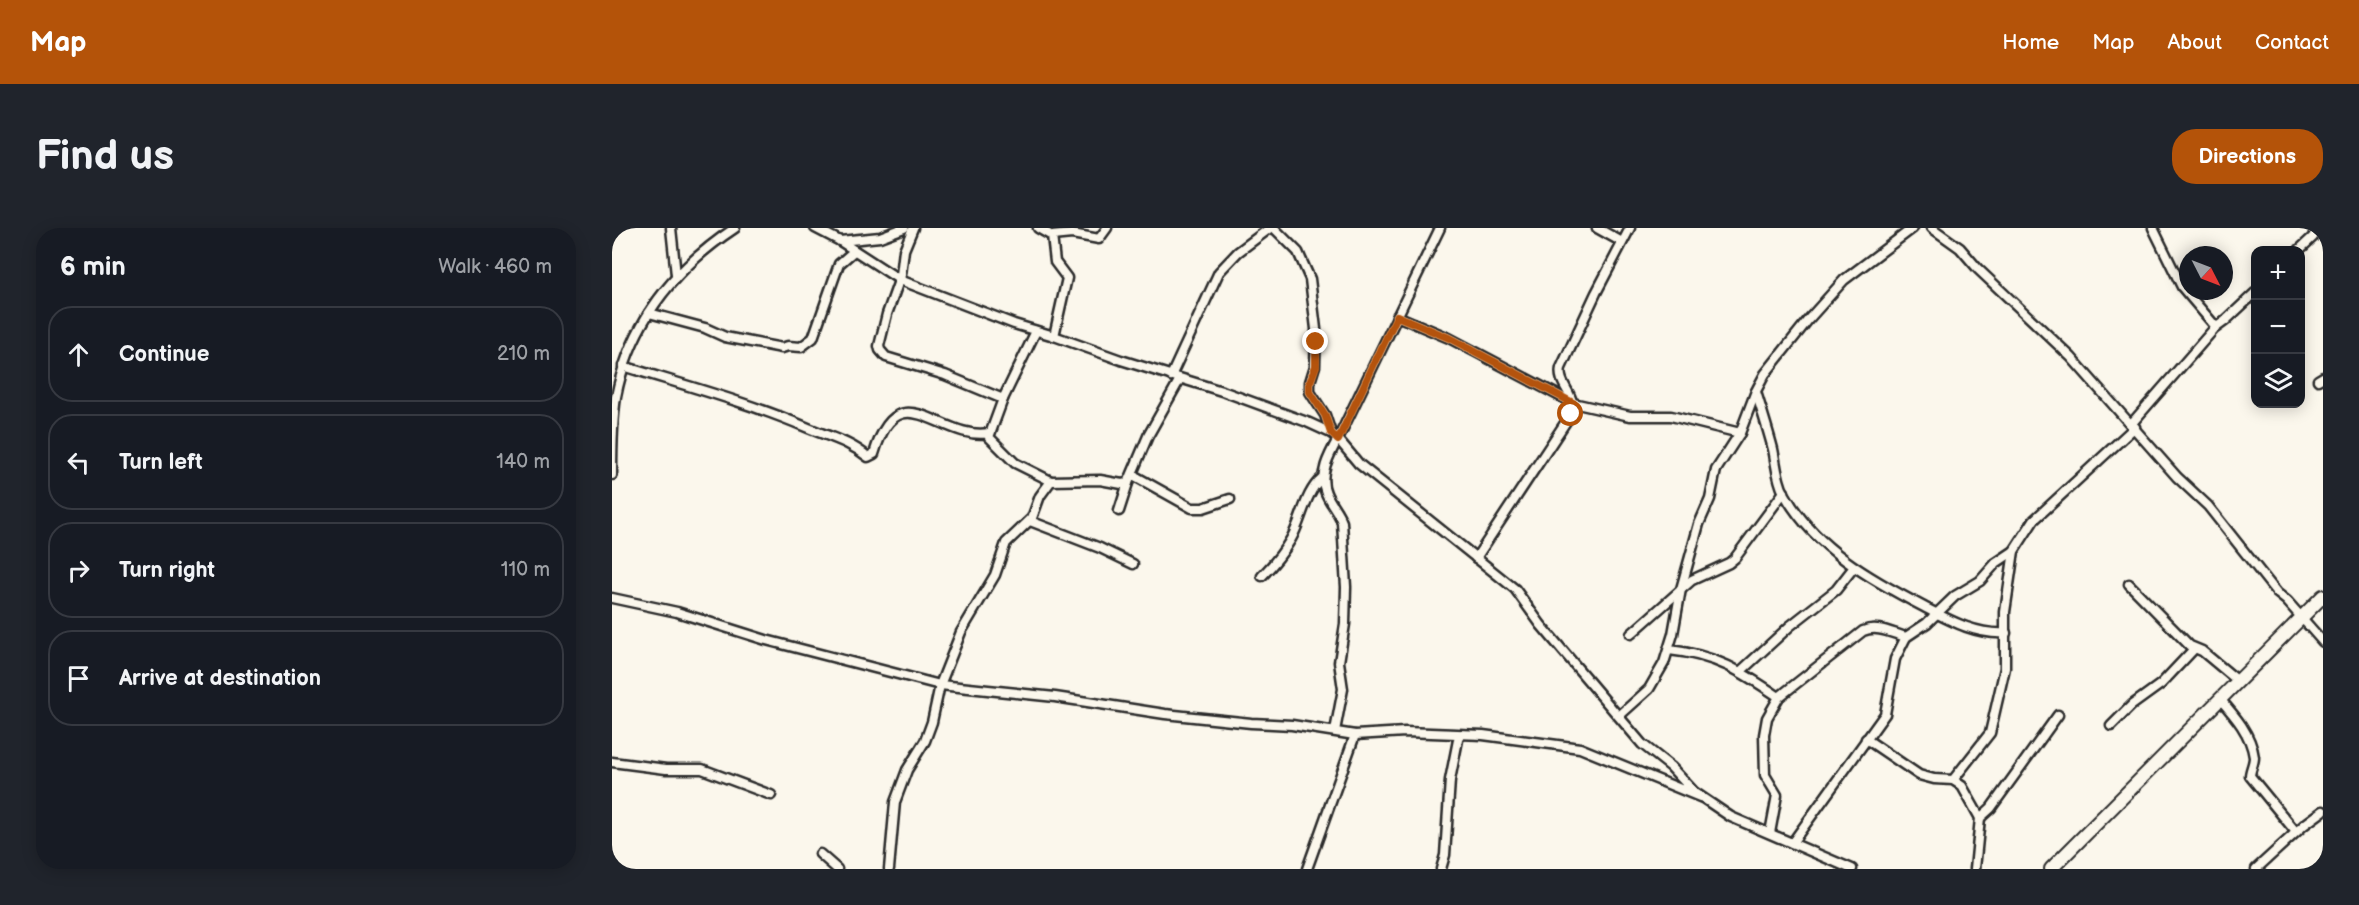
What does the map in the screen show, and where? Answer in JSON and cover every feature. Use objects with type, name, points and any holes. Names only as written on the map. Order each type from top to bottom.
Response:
[{"type":"street","points":[[671,228],[676,275]]},
{"type":"street","points":[[612,475],[613,423],[623,366],[649,314],[676,275],[706,248],[735,228]]},
{"type":"street","points":[[814,228],[840,241],[900,280],[1036,331],[1225,392],[1331,433],[1359,464],[1520,595],[1541,625],[1642,744],[1671,767],[1700,797],[1731,817],[1852,869]]},
{"type":"street","points":[[840,241],[880,237],[904,228]]},
{"type":"street","points":[[913,228],[904,250],[900,280],[880,340],[879,346],[882,354],[894,360],[945,375],[1003,399]]},
{"type":"street","points":[[1038,228],[1052,236],[1072,234],[1098,239],[1107,228]]},
{"type":"street","points":[[1119,511],[1130,479],[1176,378],[1219,272],[1238,252],[1272,228],[1298,252],[1310,279],[1316,329],[1316,366],[1310,382],[1310,392],[1325,415],[1331,433]]},
{"type":"street","points":[[1262,576],[1278,560],[1291,539],[1313,488],[1322,478],[1331,453],[1440,228]]},
{"type":"street","points":[[1597,228],[1622,242]]},
{"type":"street","points":[[1476,558],[1571,414],[1573,403],[1560,377],[1561,368],[1630,228]]},
{"type":"street","points":[[1619,716],[1653,684],[1669,650],[1681,590],[1699,524],[1710,499],[1716,470],[1740,433],[1765,374],[1844,280],[1912,228]]},
{"type":"street","points":[[1932,228],[1960,248],[1978,269],[2043,329],[2133,425],[2177,477],[2208,506],[2277,593],[2287,601],[2323,642]]},
{"type":"street","points":[[2152,228],[2182,287],[2216,327]]},
{"type":"street","points":[[2303,246],[2313,237],[2318,228]]},
{"type":"street","points":[[1052,236],[1055,262],[1065,275],[1067,284],[1054,336]]},
{"type":"street","points":[[649,314],[705,328],[725,337],[782,348],[801,347],[813,338],[839,264],[854,251]]},
{"type":"street","points":[[1792,843],[1886,710],[1895,659],[1906,637],[1952,599],[1980,581],[1996,563],[2014,551],[2034,520],[2133,425],[2216,327],[2251,297]]},
{"type":"street","points":[[1397,316],[1449,338],[1573,403],[1638,417],[1671,416],[1740,433]]},
{"type":"street","points":[[1036,331],[988,433],[991,441],[1015,463],[1051,481],[1100,480],[1122,484],[1130,479]]},
{"type":"street","points":[[623,366],[787,419],[850,443],[868,457],[874,454],[892,417],[904,414],[922,415],[976,434],[988,433]]},
{"type":"street","points":[[1756,391],[1784,492],[1819,536],[1854,567],[1875,581],[1937,613],[1981,632],[2006,633]]},
{"type":"street","points":[[1322,478],[1326,494],[1339,513],[1342,522],[1346,587],[1346,624],[1339,663],[1343,689],[1335,731]]},
{"type":"street","points":[[1130,479],[1192,508],[1203,508],[1230,499]]},
{"type":"street","points":[[889,869],[895,802],[907,770],[925,741],[932,722],[940,685],[961,633],[995,575],[1001,552],[1006,543],[1035,515],[1043,490],[1051,481]]},
{"type":"street","points":[[1631,634],[1692,580],[1735,558],[1784,492]]},
{"type":"street","points":[[1029,521],[1091,544],[1133,564]]},
{"type":"street","points":[[1953,780],[1990,733],[2005,668],[2006,600],[2014,551]]},
{"type":"street","points":[[1741,671],[1790,626],[1836,590],[1854,567]]},
{"type":"street","points":[[2128,584],[2194,649],[2202,651],[2238,681]]},
{"type":"street","points":[[2051,869],[2323,596]]},
{"type":"street","points":[[612,598],[677,612],[766,640],[940,685],[1055,697],[1165,714],[1292,725],[1355,735],[1405,732],[1484,735],[1580,747],[1700,797]]},
{"type":"street","points":[[1770,833],[1777,795],[1766,779],[1764,727],[1771,708],[1779,697],[1863,632],[1870,629],[1881,629],[1906,637]]},
{"type":"street","points":[[2111,726],[2132,705],[2161,684],[2194,649]]},
{"type":"street","points":[[1669,650],[1716,660],[1741,671],[1779,697]]},
{"type":"street","points":[[2220,699],[2235,717],[2251,745],[2254,762],[2250,776],[2296,832]]},
{"type":"street","points":[[1980,818],[1997,800],[2058,714]]},
{"type":"street","points":[[1307,869],[1355,735]]},
{"type":"street","points":[[1441,869],[1446,855],[1450,780],[1459,735]]},
{"type":"street","points":[[1866,739],[1919,775],[1953,780],[1964,789],[1980,818],[1975,869]]},
{"type":"street","points":[[612,762],[666,770],[702,769],[771,795]]},
{"type":"street","points":[[2256,869],[2323,811]]},
{"type":"street","points":[[820,854],[837,869]]},
{"type":"route","points":[[1316,342],[1316,366],[1310,382],[1310,392],[1325,415],[1331,433],[1338,440],[1397,316],[1449,338],[1573,403],[1571,414]]}]
